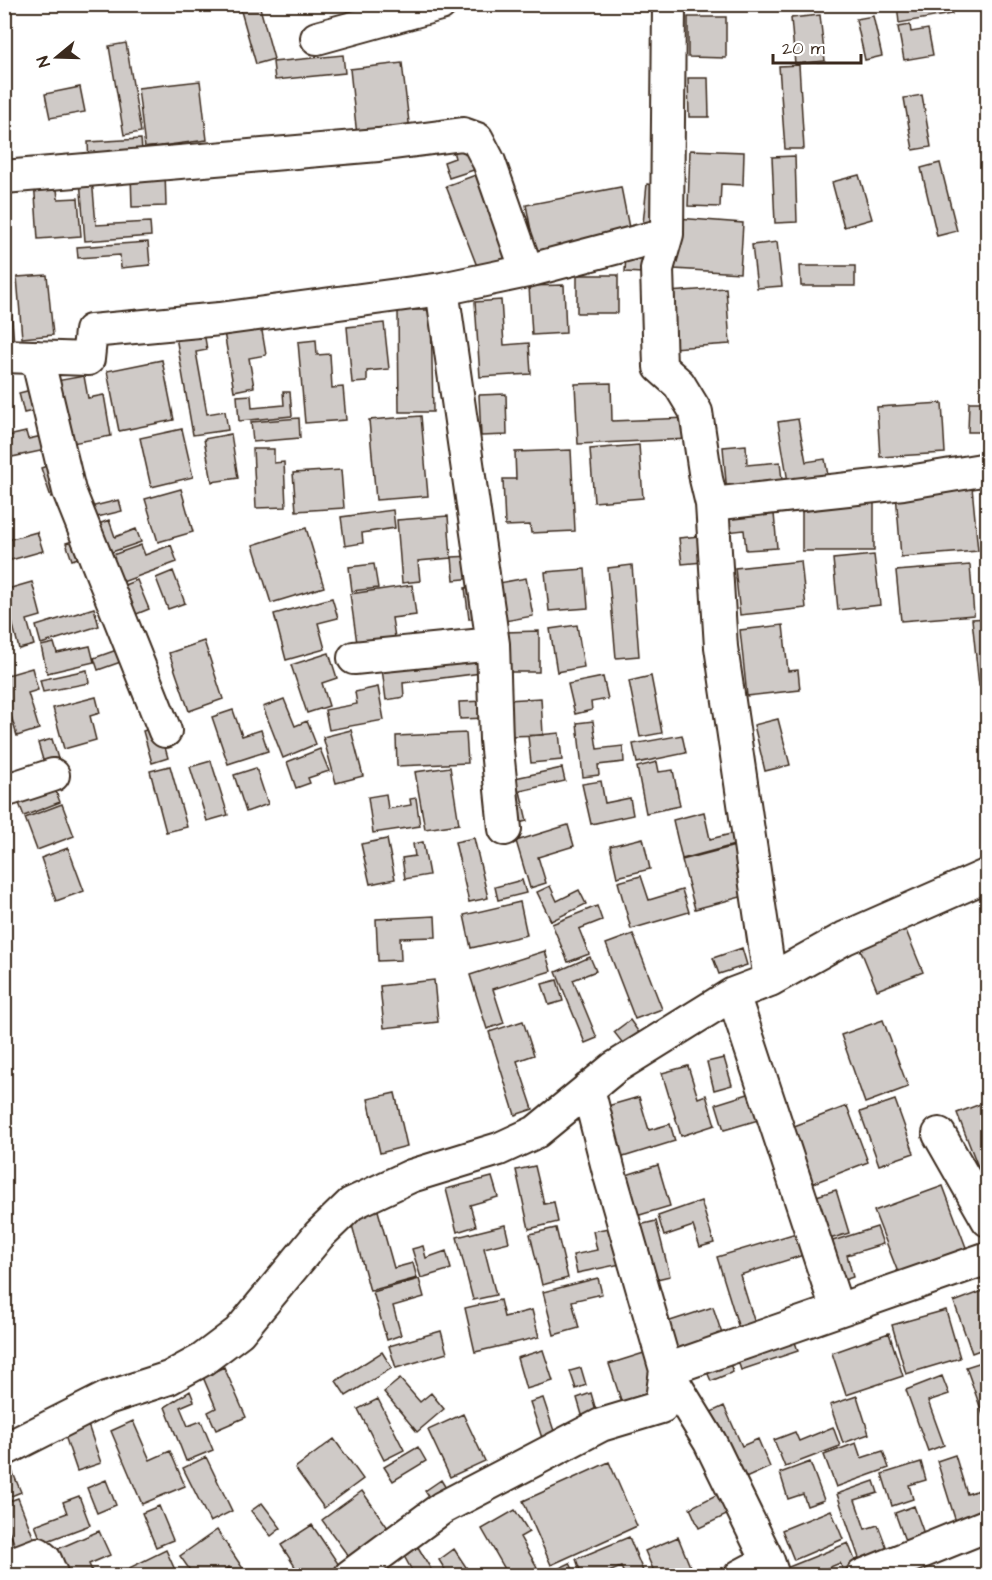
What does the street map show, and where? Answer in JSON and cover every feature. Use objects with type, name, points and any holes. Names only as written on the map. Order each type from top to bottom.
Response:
[{"type":"street","points":[[317,38],[440,4]]},
{"type":"street","points":[[669,4],[667,234],[657,269],[660,367],[679,384],[696,412],[712,504],[721,647],[770,980]]},
{"type":"street","points":[[4,177],[378,145],[463,134],[477,139],[489,162],[527,271]]},
{"type":"street","points":[[4,356],[88,359],[91,331],[111,327],[220,319],[442,289],[527,271],[667,234]]},
{"type":"street","points":[[442,289],[493,644],[496,740],[505,829]]},
{"type":"street","points":[[37,357],[69,491],[165,731]]},
{"type":"street","points":[[712,504],[903,483],[987,469]]},
{"type":"street","points":[[354,658],[493,644]]},
{"type":"street","points":[[4,791],[53,775]]},
{"type":"street","points":[[4,1450],[107,1398],[170,1378],[202,1360],[239,1332],[319,1235],[351,1204],[411,1176],[499,1149],[536,1131],[614,1068],[734,994],[770,980],[845,938],[987,875]]},
{"type":"street","points":[[734,994],[837,1309]]},
{"type":"street","points":[[588,1089],[609,1172],[666,1370],[710,1442],[770,1568],[740,1575]]},
{"type":"street","points":[[939,1134],[987,1220]]},
{"type":"street","points":[[666,1370],[987,1258]]},
{"type":"street","points":[[350,1575],[442,1508],[601,1425],[661,1407],[666,1370]]},
{"type":"street","points":[[862,1575],[987,1525]]},
{"type":"street","points":[[4,1567],[38,1554],[45,1560],[52,1575]]},
{"type":"building","points":[[239,4],[259,4],[274,59],[256,64]]},
{"type":"building","points":[[790,4],[829,4],[829,6]]},
{"type":"building","points":[[897,4],[950,4],[952,14],[899,23]]},
{"type":"building","points":[[820,15],[825,61],[795,64],[791,18]]},
{"type":"building","points":[[873,16],[882,56],[865,60],[856,19]]},
{"type":"building","points":[[688,17],[726,17],[726,58],[688,57]]},
{"type":"building","points":[[910,25],[911,32],[928,29],[933,55],[904,60],[898,27]]},
{"type":"building","points":[[126,43],[141,132],[124,135],[109,46]]},
{"type":"building","points":[[343,55],[345,73],[275,80],[273,62]]},
{"type":"building","points":[[402,63],[410,131],[357,136],[350,69]]},
{"type":"building","points":[[799,65],[804,149],[785,149],[779,66]]},
{"type":"building","points":[[4,77],[9,101],[4,102]]},
{"type":"building","points":[[688,78],[708,78],[709,117],[689,117]]},
{"type":"building","points":[[200,81],[207,140],[145,148],[138,88]]},
{"type":"building","points":[[80,87],[85,112],[50,118],[45,94]]},
{"type":"building","points":[[922,95],[931,147],[913,150],[904,98]]},
{"type":"building","points":[[4,128],[12,165],[4,166]]},
{"type":"building","points":[[470,138],[480,168],[449,178],[444,162],[455,158],[451,144]]},
{"type":"building","points":[[141,139],[143,161],[89,164],[88,142]]},
{"type":"building","points":[[690,150],[744,152],[743,185],[721,184],[720,207],[688,206]]},
{"type":"building","points":[[795,156],[797,222],[775,223],[772,157]]},
{"type":"building","points":[[940,163],[957,231],[937,236],[921,168]]},
{"type":"building","points":[[165,171],[166,206],[132,207],[131,173]]},
{"type":"building","points":[[481,173],[515,260],[480,274],[446,186]]},
{"type":"building","points":[[859,175],[872,219],[844,227],[832,182]]},
{"type":"building","points":[[92,178],[96,225],[150,222],[151,236],[85,241],[80,180]]},
{"type":"building","points":[[56,179],[58,199],[78,198],[81,236],[38,239],[34,180]]},
{"type":"building","points":[[6,182],[10,204],[4,205],[4,183]]},
{"type":"building","points":[[647,184],[661,186],[656,225],[643,224]]},
{"type":"building","points":[[621,187],[630,233],[535,251],[526,205]]},
{"type":"building","points":[[677,218],[743,223],[740,273],[674,269]]},
{"type":"building","points":[[148,242],[150,265],[121,268],[120,255],[78,258],[77,247]]},
{"type":"building","points":[[777,242],[782,286],[757,288],[752,245]]},
{"type":"building","points":[[626,254],[643,255],[642,273],[625,272]]},
{"type":"building","points":[[7,259],[14,344],[4,345],[4,260]]},
{"type":"building","points":[[800,266],[855,266],[855,286],[801,286]]},
{"type":"building","points":[[47,275],[53,335],[22,338],[17,277]]},
{"type":"building","points":[[577,275],[618,275],[618,313],[577,313]]},
{"type":"building","points":[[564,285],[566,333],[532,335],[529,286]]},
{"type":"building","points":[[726,288],[730,344],[672,348],[668,292]]},
{"type":"building","points":[[501,300],[504,345],[529,343],[531,374],[480,377],[475,302]]},
{"type":"building","points":[[398,310],[431,310],[433,412],[399,412]]},
{"type":"building","points":[[384,323],[389,369],[367,371],[367,382],[352,383],[347,327]]},
{"type":"building","points":[[261,325],[266,355],[249,358],[254,387],[234,391],[224,332]]},
{"type":"building","points":[[203,326],[207,350],[196,352],[207,414],[225,411],[228,430],[193,435],[175,331]]},
{"type":"building","points":[[316,340],[317,355],[330,354],[332,388],[343,387],[346,420],[305,423],[298,342]]},
{"type":"building","points":[[162,360],[174,420],[119,431],[107,371]]},
{"type":"building","points":[[84,376],[88,398],[104,395],[111,436],[67,444],[56,381]]},
{"type":"building","points":[[611,383],[612,421],[688,418],[689,439],[578,444],[575,384]]},
{"type":"building","points":[[31,390],[37,410],[24,413],[19,393]]},
{"type":"building","points":[[283,392],[290,392],[292,416],[239,421],[237,396],[251,395],[252,408],[284,405]]},
{"type":"building","points":[[506,394],[507,435],[481,436],[479,395]]},
{"type":"building","points":[[969,402],[988,402],[988,432],[968,432]]},
{"type":"building","points":[[942,403],[945,453],[880,457],[877,407]]},
{"type":"building","points":[[421,416],[428,496],[376,500],[369,420]]},
{"type":"building","points":[[299,418],[300,438],[253,442],[251,422]]},
{"type":"building","points":[[798,419],[806,462],[825,459],[829,481],[789,488],[778,422]]},
{"type":"building","points":[[182,429],[193,477],[151,487],[140,438]]},
{"type":"building","points":[[26,432],[28,439],[47,435],[50,449],[12,457],[8,436]]},
{"type":"building","points":[[231,434],[238,478],[212,482],[204,439]]},
{"type":"building","points":[[639,445],[643,498],[594,502],[590,449]]},
{"type":"building","points":[[746,445],[747,465],[780,462],[783,489],[727,494],[723,447]]},
{"type":"building","points":[[253,449],[274,449],[274,463],[284,462],[286,507],[256,508]]},
{"type":"building","points":[[571,450],[575,531],[531,533],[530,525],[505,526],[503,479],[516,479],[515,452]]},
{"type":"building","points":[[53,464],[63,494],[51,497],[41,468]]},
{"type":"building","points":[[341,470],[344,508],[296,511],[293,473]]},
{"type":"building","points":[[972,487],[978,551],[901,557],[896,493]]},
{"type":"building","points":[[181,489],[193,532],[158,542],[145,499]]},
{"type":"building","points":[[119,500],[122,511],[93,518],[90,507]]},
{"type":"building","points":[[773,502],[777,548],[746,550],[744,530],[727,532],[725,506]]},
{"type":"building","points":[[802,503],[874,503],[874,551],[802,551]]},
{"type":"building","points":[[393,510],[395,528],[362,533],[363,543],[345,546],[341,517]]},
{"type":"building","points":[[448,516],[451,558],[418,561],[420,581],[402,583],[397,520]]},
{"type":"building","points":[[109,520],[115,537],[136,529],[141,542],[106,554],[96,525]]},
{"type":"building","points":[[306,528],[324,587],[271,603],[253,545]]},
{"type":"building","points":[[37,532],[43,551],[4,562],[4,541]]},
{"type":"building","points":[[700,536],[703,562],[682,564],[679,538]]},
{"type":"building","points":[[79,539],[84,556],[72,560],[66,543]]},
{"type":"building","points":[[141,545],[145,555],[171,545],[177,562],[117,584],[107,557]]},
{"type":"building","points":[[874,555],[880,605],[838,610],[833,559]]},
{"type":"building","points":[[473,556],[475,578],[454,580],[452,557]]},
{"type":"building","points":[[801,561],[806,608],[740,615],[735,568]]},
{"type":"building","points":[[374,564],[378,588],[352,591],[349,567]]},
{"type":"building","points":[[632,565],[639,656],[616,658],[608,568]]},
{"type":"building","points":[[970,565],[974,615],[901,621],[896,571]]},
{"type":"building","points":[[585,569],[588,608],[549,611],[545,572]]},
{"type":"building","points":[[173,571],[185,603],[168,609],[156,578]]},
{"type":"building","points":[[526,578],[533,616],[505,621],[499,583]]},
{"type":"building","points":[[137,580],[149,609],[129,617],[117,588]]},
{"type":"building","points":[[32,582],[41,616],[27,620],[34,645],[19,649],[4,590]]},
{"type":"building","points":[[412,585],[416,615],[392,618],[396,644],[358,650],[350,594]]},
{"type":"building","points":[[482,586],[486,616],[469,619],[465,588]]},
{"type":"building","points":[[332,598],[338,618],[318,623],[325,649],[286,660],[274,614]]},
{"type":"building","points":[[94,608],[99,626],[41,644],[36,626]]},
{"type":"building","points":[[988,618],[988,685],[979,686],[972,619]]},
{"type":"building","points":[[577,625],[584,667],[557,672],[550,629]]},
{"type":"building","points":[[783,625],[788,671],[798,670],[800,690],[747,696],[740,630]]},
{"type":"building","points":[[539,631],[539,672],[505,672],[505,632]]},
{"type":"building","points":[[204,641],[223,699],[189,711],[169,653]]},
{"type":"building","points":[[54,643],[57,653],[90,646],[94,662],[47,673],[41,646]]},
{"type":"building","points":[[128,646],[132,658],[98,670],[94,658]]},
{"type":"building","points":[[486,648],[489,672],[403,683],[404,697],[386,700],[381,661]]},
{"type":"building","points":[[329,653],[337,678],[322,683],[329,706],[307,713],[291,665]]},
{"type":"building","points":[[32,668],[38,690],[28,693],[39,729],[17,736],[4,692],[4,676]]},
{"type":"building","points":[[87,670],[89,683],[43,692],[40,680]]},
{"type":"building","points":[[651,676],[662,733],[640,737],[629,681]]},
{"type":"building","points":[[603,677],[608,699],[591,702],[592,710],[575,714],[568,684]]},
{"type":"building","points":[[378,687],[384,720],[329,730],[325,710],[357,704],[355,692]]},
{"type":"building","points":[[96,697],[100,713],[90,716],[96,740],[64,749],[53,708]]},
{"type":"building","points":[[541,698],[543,735],[509,736],[507,700]]},
{"type":"building","points":[[284,699],[295,726],[307,721],[316,744],[283,758],[263,707]]},
{"type":"building","points":[[486,701],[487,718],[460,719],[459,702]]},
{"type":"building","points":[[233,710],[242,736],[261,730],[268,751],[228,764],[212,717]]},
{"type":"building","points":[[778,719],[790,765],[765,771],[754,725]]},
{"type":"building","points":[[593,721],[597,749],[623,746],[624,762],[598,765],[599,775],[583,777],[577,723]]},
{"type":"building","points":[[159,726],[168,758],[152,763],[143,731]]},
{"type":"building","points":[[351,730],[363,776],[336,783],[323,737]]},
{"type":"building","points":[[466,733],[468,763],[397,766],[396,736]]},
{"type":"building","points":[[559,733],[562,760],[531,763],[528,736]]},
{"type":"building","points":[[682,735],[686,753],[637,763],[633,744]]},
{"type":"building","points":[[52,739],[59,762],[45,767],[38,743]]},
{"type":"building","points":[[320,749],[329,771],[308,778],[310,783],[296,788],[287,762]]},
{"type":"building","points":[[211,761],[228,815],[207,821],[190,767]]},
{"type":"building","points":[[657,762],[659,772],[673,770],[680,806],[646,813],[637,767]]},
{"type":"building","points":[[170,766],[187,827],[166,832],[150,771]]},
{"type":"building","points":[[450,767],[459,824],[425,829],[415,772]]},
{"type":"building","points":[[256,768],[268,804],[246,812],[234,775]]},
{"type":"building","points":[[562,768],[565,781],[520,791],[527,821],[511,825],[501,781]]},
{"type":"building","points":[[51,779],[60,802],[24,816],[15,793]]},
{"type":"building","points":[[601,781],[605,803],[630,798],[633,815],[591,824],[582,784]]},
{"type":"building","points":[[386,794],[388,809],[411,805],[410,799],[416,798],[420,826],[373,833],[368,797]]},
{"type":"building","points":[[62,804],[74,836],[37,850],[25,818]]},
{"type":"building","points":[[704,812],[710,839],[735,833],[738,844],[682,859],[673,820]]},
{"type":"building","points":[[568,825],[574,846],[538,857],[546,883],[530,888],[516,841]]},
{"type":"building","points":[[474,838],[488,898],[469,902],[455,842]]},
{"type":"building","points":[[643,838],[650,869],[617,877],[610,846]]},
{"type":"building","points":[[387,839],[395,879],[370,884],[361,844]]},
{"type":"building","points":[[423,842],[429,875],[405,879],[402,858],[415,856],[413,844]]},
{"type":"building","points":[[739,845],[752,894],[695,909],[682,860]]},
{"type":"building","points":[[68,848],[84,891],[56,901],[41,858]]},
{"type":"building","points":[[641,876],[649,900],[682,890],[689,912],[631,929],[618,882]]},
{"type":"building","points":[[522,880],[526,893],[498,900],[495,887]]},
{"type":"building","points":[[550,886],[557,901],[579,890],[586,904],[551,921],[537,892]]},
{"type":"building","points":[[520,902],[527,935],[471,948],[464,915]]},
{"type":"building","points":[[597,906],[602,920],[579,929],[589,954],[568,962],[552,924]]},
{"type":"building","points":[[435,916],[436,937],[400,938],[401,960],[378,961],[376,919]]},
{"type":"building","points":[[903,923],[923,972],[877,990],[857,941]]},
{"type":"building","points":[[633,934],[662,1009],[635,1019],[606,944]]},
{"type":"building","points":[[742,948],[747,965],[719,974],[713,958]]},
{"type":"building","points":[[545,951],[551,971],[493,989],[504,1023],[487,1029],[470,975]]},
{"type":"building","points":[[590,957],[596,971],[573,980],[597,1038],[585,1043],[556,972]]},
{"type":"building","points":[[434,980],[438,1022],[384,1028],[380,986]]},
{"type":"building","points":[[557,980],[563,1001],[549,1005],[542,984]]},
{"type":"building","points":[[630,1020],[640,1034],[625,1046],[614,1032]]},
{"type":"building","points":[[883,1020],[908,1087],[865,1103],[841,1035]]},
{"type":"building","points":[[523,1021],[534,1055],[517,1061],[533,1109],[515,1115],[489,1032]]},
{"type":"building","points":[[724,1058],[732,1085],[714,1090],[707,1062]]},
{"type":"building","points":[[688,1066],[698,1098],[706,1095],[715,1125],[681,1136],[662,1073]]},
{"type":"building","points":[[764,1089],[772,1116],[724,1130],[716,1104]]},
{"type":"building","points":[[395,1093],[407,1146],[380,1153],[368,1099]]},
{"type":"building","points":[[639,1097],[649,1130],[670,1124],[675,1141],[620,1158],[604,1107]]},
{"type":"building","points":[[895,1100],[914,1153],[879,1165],[860,1112]]},
{"type":"building","points":[[988,1101],[988,1181],[984,1182],[957,1113]]},
{"type":"building","points":[[847,1106],[868,1162],[811,1184],[789,1128]]},
{"type":"building","points":[[658,1165],[670,1206],[633,1217],[620,1177]]},
{"type":"building","points":[[535,1166],[544,1204],[554,1202],[558,1222],[529,1229],[516,1170]]},
{"type":"building","points":[[492,1177],[498,1197],[470,1205],[476,1226],[457,1232],[446,1189]]},
{"type":"building","points":[[943,1186],[967,1250],[899,1275],[874,1211]]},
{"type":"building","points":[[836,1190],[849,1233],[823,1241],[810,1198]]},
{"type":"building","points":[[701,1201],[714,1243],[700,1247],[693,1226],[664,1236],[658,1216]]},
{"type":"building","points":[[377,1207],[394,1268],[413,1263],[417,1278],[370,1291],[349,1214]]},
{"type":"building","points":[[656,1221],[670,1276],[644,1282],[631,1227]]},
{"type":"building","points":[[505,1225],[509,1242],[484,1248],[496,1295],[473,1300],[457,1237]]},
{"type":"building","points":[[614,1227],[621,1264],[577,1273],[573,1255],[597,1250],[593,1231]]},
{"type":"building","points":[[877,1227],[883,1244],[847,1255],[853,1277],[835,1283],[823,1244]]},
{"type":"building","points":[[556,1228],[568,1278],[542,1285],[530,1234]]},
{"type":"building","points":[[803,1231],[810,1253],[740,1275],[757,1330],[741,1335],[717,1257]]},
{"type":"building","points":[[423,1246],[426,1258],[446,1251],[451,1269],[421,1278],[412,1249]]},
{"type":"building","points":[[598,1278],[602,1294],[572,1301],[579,1328],[554,1335],[543,1292]]},
{"type":"building","points":[[419,1279],[424,1297],[393,1306],[401,1335],[387,1340],[373,1292]]},
{"type":"building","points":[[988,1289],[988,1347],[972,1353],[954,1302]]},
{"type":"building","points":[[500,1300],[504,1317],[532,1310],[539,1337],[475,1352],[465,1308]]},
{"type":"building","points":[[713,1307],[723,1337],[671,1354],[661,1324]]},
{"type":"building","points":[[946,1310],[960,1358],[906,1374],[892,1325]]},
{"type":"building","points":[[441,1331],[447,1353],[396,1368],[389,1346]]},
{"type":"building","points":[[792,1333],[798,1351],[741,1370],[735,1352]]},
{"type":"building","points":[[889,1333],[903,1376],[846,1395],[832,1353]]},
{"type":"building","points":[[543,1350],[553,1381],[526,1389],[517,1358]]},
{"type":"building","points":[[382,1352],[392,1368],[346,1396],[336,1381]]},
{"type":"building","points":[[644,1353],[658,1395],[623,1406],[609,1364]]},
{"type":"building","points":[[728,1358],[733,1372],[711,1381],[705,1367]]},
{"type":"building","points":[[988,1360],[988,1429],[966,1367]]},
{"type":"building","points":[[224,1367],[246,1417],[216,1430],[208,1412],[216,1408],[203,1377]]},
{"type":"building","points":[[581,1368],[586,1385],[576,1389],[570,1371]]},
{"type":"building","points":[[942,1376],[949,1394],[928,1401],[944,1445],[928,1451],[906,1390]]},
{"type":"building","points":[[400,1379],[420,1402],[431,1393],[444,1409],[417,1432],[384,1392]]},
{"type":"building","points":[[190,1391],[194,1401],[180,1407],[188,1426],[201,1421],[213,1450],[186,1461],[165,1407]]},
{"type":"building","points":[[591,1393],[599,1421],[585,1425],[577,1398]]},
{"type":"building","points":[[857,1396],[869,1434],[843,1443],[830,1405]]},
{"type":"building","points":[[543,1398],[555,1434],[542,1438],[530,1402]]},
{"type":"building","points":[[378,1399],[404,1450],[384,1460],[358,1409]]},
{"type":"building","points":[[724,1406],[742,1446],[758,1439],[770,1467],[739,1481],[709,1413]]},
{"type":"building","points":[[463,1414],[485,1461],[450,1477],[428,1430]]},
{"type":"building","points":[[86,1419],[101,1463],[77,1471],[62,1427]]},
{"type":"building","points":[[133,1421],[150,1460],[170,1451],[185,1486],[142,1504],[111,1431]]},
{"type":"building","points":[[833,1427],[840,1446],[785,1467],[774,1440],[795,1432],[799,1441]]},
{"type":"building","points":[[334,1439],[363,1479],[324,1508],[295,1468]]},
{"type":"building","points":[[856,1443],[861,1458],[883,1451],[889,1468],[836,1487],[824,1455]]},
{"type":"building","points":[[418,1447],[426,1461],[393,1481],[384,1467]]},
{"type":"building","points":[[955,1455],[967,1494],[982,1489],[988,1505],[988,1512],[956,1522],[937,1461]]},
{"type":"building","points":[[206,1457],[232,1511],[210,1522],[183,1468]]},
{"type":"building","points":[[8,1461],[21,1492],[4,1499],[4,1463]]},
{"type":"building","points":[[609,1462],[637,1526],[551,1565],[523,1501]]},
{"type":"building","points":[[810,1462],[824,1500],[807,1506],[803,1494],[788,1499],[780,1473]]},
{"type":"building","points":[[921,1462],[926,1480],[909,1485],[913,1499],[892,1506],[882,1474]]},
{"type":"building","points":[[106,1480],[116,1505],[97,1513],[87,1488]]},
{"type":"building","points":[[441,1480],[449,1493],[433,1503],[425,1491]]},
{"type":"building","points":[[874,1481],[878,1493],[855,1500],[865,1529],[878,1525],[889,1554],[861,1564],[837,1494]]},
{"type":"building","points":[[362,1491],[393,1535],[354,1564],[322,1520]]},
{"type":"building","points":[[724,1491],[733,1512],[699,1528],[690,1508]]},
{"type":"building","points":[[79,1496],[90,1525],[42,1543],[35,1525],[67,1513],[63,1502]]},
{"type":"building","points":[[18,1498],[36,1544],[17,1551],[4,1517],[4,1503]]},
{"type":"building","points":[[262,1503],[281,1528],[271,1536],[251,1511]]},
{"type":"building","points":[[159,1506],[173,1540],[156,1547],[142,1513]]},
{"type":"building","points":[[914,1506],[927,1542],[908,1549],[895,1513]]},
{"type":"building","points":[[515,1510],[529,1532],[520,1537],[537,1567],[523,1576],[509,1576],[482,1529]]},
{"type":"building","points":[[831,1510],[843,1539],[794,1560],[782,1530]]},
{"type":"building","points":[[312,1525],[341,1568],[330,1576],[301,1576],[281,1545]]},
{"type":"building","points":[[217,1530],[248,1576],[235,1576],[229,1567],[219,1576],[194,1576],[180,1556]]},
{"type":"building","points":[[99,1531],[110,1555],[89,1564],[94,1576],[64,1576],[53,1551]]},
{"type":"building","points":[[629,1537],[645,1576],[625,1576],[621,1567],[599,1576],[582,1576],[576,1559]]},
{"type":"building","points":[[678,1537],[694,1576],[656,1576],[645,1551]]},
{"type":"building","points":[[848,1543],[859,1570],[845,1575],[840,1563],[809,1576],[781,1576],[779,1571]]},
{"type":"building","points":[[418,1547],[435,1576],[415,1576],[404,1556]]},
{"type":"building","points":[[454,1549],[472,1576],[449,1576],[439,1560]]},
{"type":"building","points":[[166,1550],[175,1570],[164,1576],[125,1576],[123,1571]]},
{"type":"building","points":[[570,1563],[576,1576],[543,1576]]}]
